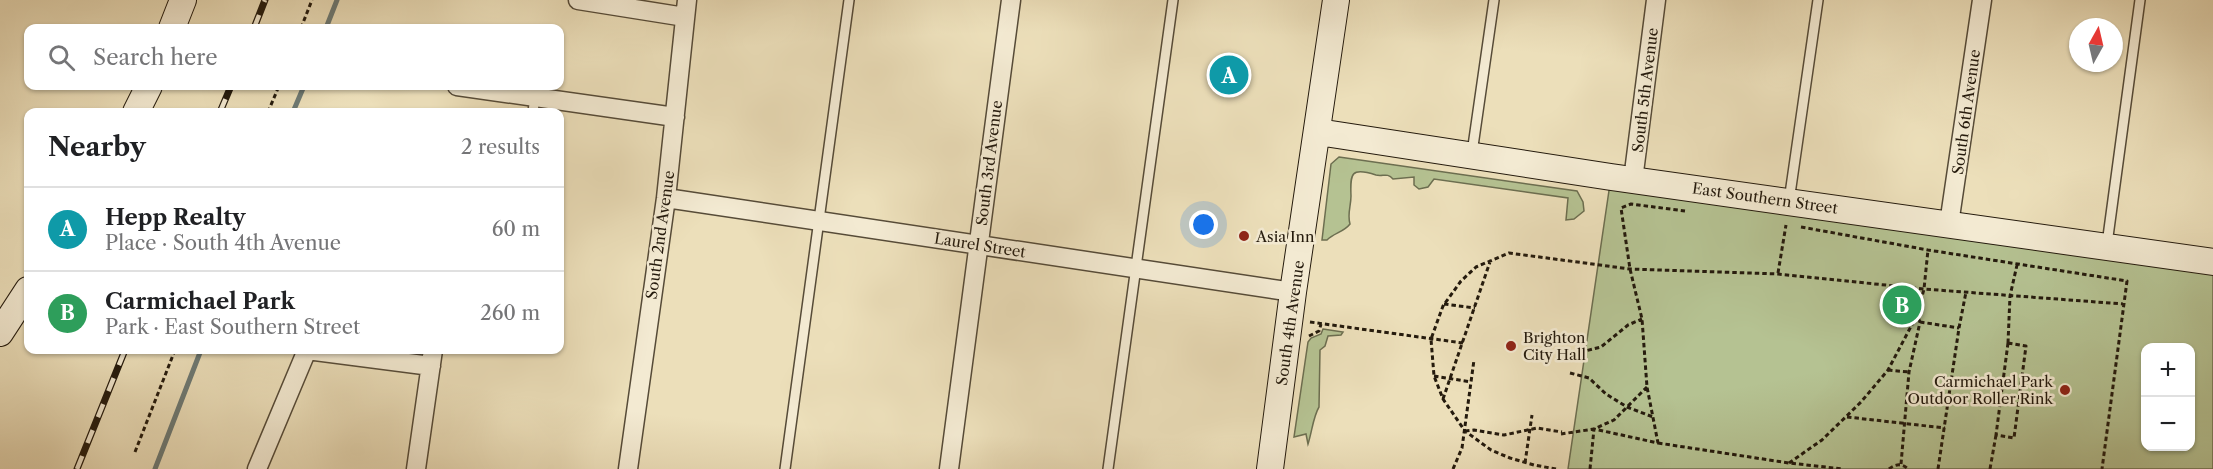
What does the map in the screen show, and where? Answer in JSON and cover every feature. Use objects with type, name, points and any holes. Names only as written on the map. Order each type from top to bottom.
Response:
[{"type":"street","points":[[174,24],[183,0]]},
{"type":"street","points":[[578,0],[686,9]]},
{"type":"street","name":"South 3rd Avenue","points":[[949,469],[1011,0]]},
{"type":"street","name":"South 4th Avenue","points":[[1270,469],[1293,292],[1336,0]]},
{"type":"street","name":"South 5th Avenue","points":[[1634,180],[1656,0]]},
{"type":"street","name":"South 6th Avenue","points":[[1949,225],[1982,0]]},
{"type":"street","name":"South 2nd Avenue","points":[[628,469],[666,198],[686,9]]},
{"type":"street","points":[[138,108],[147,90]]},
{"type":"street","points":[[474,90],[534,104],[675,117]]},
{"type":"street","name":"East Southern Street","points":[[1318,132],[1634,180],[2213,262]]},
{"type":"street","name":"Laurel Street","points":[[666,198],[1293,292]]},
{"type":"street","points":[[0,333],[24,296]]},
{"type":"street","points":[[258,469],[305,354]]},
{"type":"street","points":[[370,354],[432,358],[416,469]]},
{"type":"lane","points":[[785,469],[849,0]]},
{"type":"lane","points":[[1108,469],[1173,0]]},
{"type":"lane","points":[[1472,156],[1494,0]]},
{"type":"lane","points":[[1789,201],[1818,0]]},
{"type":"lane","points":[[2107,247],[2140,0]]},
{"type":"path","points":[[303,24],[312,0]]},
{"type":"path","points":[[270,108],[277,90]]},
{"type":"path","points":[[1658,443],[1647,387],[1642,319],[1630,269],[1622,208],[1631,204],[1686,211]]},
{"type":"path","points":[[1778,274],[1786,225],[2127,281],[2102,469]]},
{"type":"path","points":[[1789,463],[1822,440],[1847,417],[1887,370],[1917,315],[1924,289],[1929,250]]},
{"type":"path","points":[[1556,469],[1526,463],[1491,450],[1466,431],[1443,399],[1434,376],[1431,339],[1444,303],[1461,281],[1476,267],[1509,253],[1630,269],[1778,274],[1924,289],[2123,304]]},
{"type":"path","points":[[1443,399],[1491,259]]},
{"type":"path","points":[[1990,469],[2008,343],[2010,296],[2018,264]]},
{"type":"path","points":[[1938,469],[1966,292]]},
{"type":"path","points":[[1444,303],[1474,308]]},
{"type":"path","points":[[1901,464],[1910,372],[1920,322],[1917,315]]},
{"type":"path","points":[[1573,354],[1600,347],[1628,325],[1642,319]]},
{"type":"path","points":[[1306,322],[1463,344]]},
{"type":"path","points":[[1920,322],[1959,328]]},
{"type":"path","points":[[1996,435],[2013,438],[2026,346],[2008,343]]},
{"type":"path","points":[[135,452],[173,354]]},
{"type":"path","points":[[1453,469],[1466,431],[1474,360]]},
{"type":"path","points":[[1887,370],[1910,372]]},
{"type":"path","points":[[1570,372],[1589,378],[1606,394],[1627,407],[1653,417]]},
{"type":"path","points":[[1434,376],[1472,382]]},
{"type":"path","points":[[1466,431],[1474,429],[1504,435],[1537,428],[1561,433],[1594,429],[1614,420],[1647,387]]},
{"type":"path","points":[[1526,463],[1532,415]]},
{"type":"path","points":[[1847,417],[1945,428]]},
{"type":"path","points":[[1594,429],[1658,443],[1843,469]]},
{"type":"path","points":[[1590,469],[1594,429]]},
{"type":"path","points":[[1889,469],[1901,464],[1908,469]]},
{"type":"green space","points":[[1339,157],[1577,191],[1583,202],[1584,211],[1574,219],[1566,220],[1568,198],[1434,179],[1428,187],[1419,189],[1414,185],[1414,177],[1393,179],[1387,175],[1357,172],[1351,182],[1350,224],[1327,240],[1322,240],[1331,164]]},
{"type":"green space","points":[[1611,177],[2213,263],[2213,469],[1568,469]]},
{"type":"green space","points":[[1323,329],[1343,332],[1341,335],[1328,336],[1325,346],[1320,350],[1319,407],[1308,444],[1306,434],[1294,437],[1308,342],[1311,338],[1321,334]]},
{"type":"waterway","points":[[328,24],[337,0]]},
{"type":"waterway","points":[[295,108],[302,90]]},
{"type":"waterway","points":[[155,469],[199,354]]},
{"type":"railway","points":[[256,24],[265,0]]},
{"type":"railway","points":[[222,108],[229,90]]},
{"type":"railway","points":[[77,469],[123,354]]},
{"type":"place","name":"Hepp Realty","points":[[1229,75]]},
{"type":"place","name":"Asia Inn","points":[[1244,236]]},
{"type":"place","name":"Carmichael Park","points":[[1902,305]]},
{"type":"place","name":"Brighton City Hall","points":[[1511,346]]},
{"type":"place","name":"Carmichael Park Outdoor Roller Rink","points":[[2065,390]]}]
